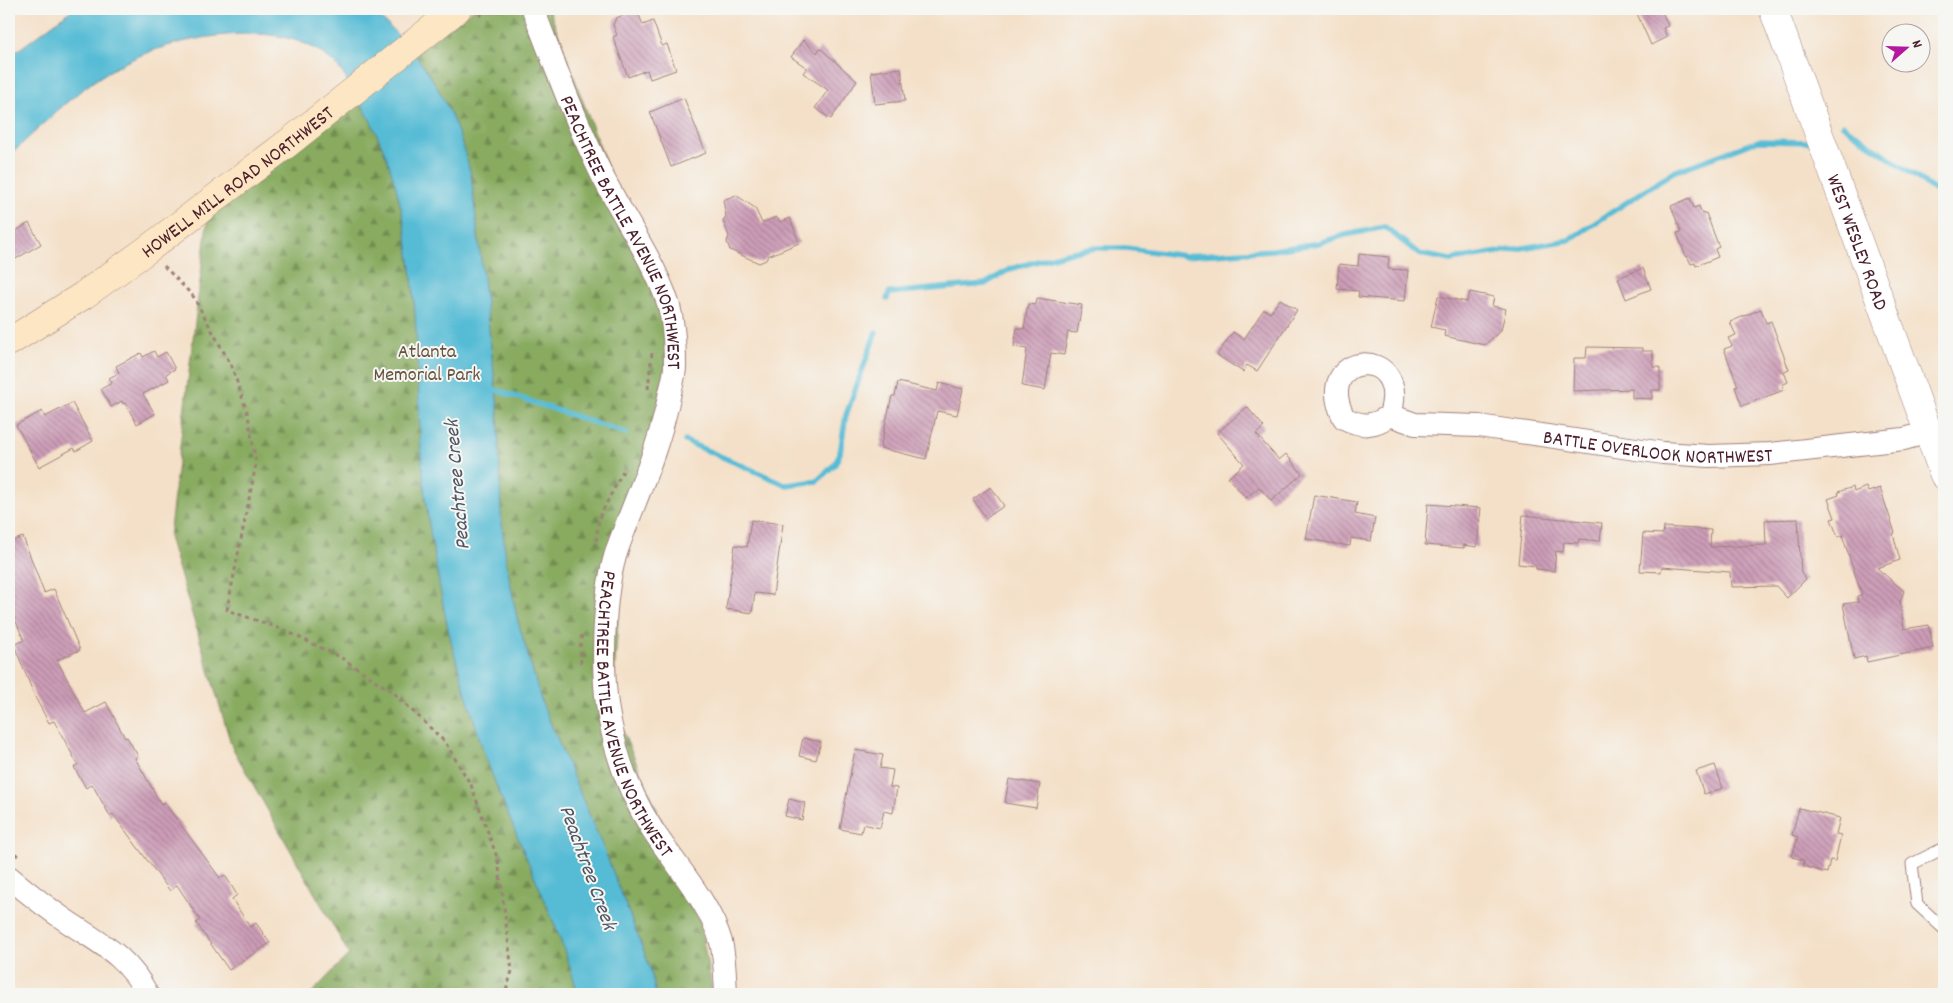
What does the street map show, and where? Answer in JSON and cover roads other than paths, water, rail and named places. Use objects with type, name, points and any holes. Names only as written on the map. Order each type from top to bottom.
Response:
[{"type":"main road","name":"HOWELL MILL ROAD NORTHWEST","points":[[9,342],[84,295],[467,13]]},
{"type":"street","name":"PEACHTREE BATTLE AVENUE NORTHWEST","points":[[534,9],[576,121],[601,173],[659,279],[672,322],[675,370],[666,416],[617,550],[611,573],[607,598],[604,665],[610,725],[628,782],[650,826],[710,913],[720,940],[725,962],[726,994]]},
{"type":"street","name":"WEST WESLEY ROAD","points":[[1773,9],[1944,475]]},
{"type":"street","name":"BATTLE OVERLOOK NORTHWEST","points":[[1390,415],[1415,424],[1479,426],[1662,453],[1709,456],[1770,454],[1904,439],[1928,432]]},
{"type":"street","points":[[9,877],[35,899],[69,923],[103,943],[123,961],[147,994]]},
{"type":"lane","points":[[1944,848],[1912,864],[1917,904],[1944,929]]},
{"type":"water","name":"Peachtree Creek","points":[[73,9],[370,9],[407,45],[435,83],[456,126],[471,175],[498,407],[501,514],[506,560],[517,618],[542,703],[607,857],[650,967],[656,994],[578,994],[560,939],[484,753],[448,629],[429,526],[421,452],[415,313],[411,266],[404,221],[393,176],[376,133],[354,92],[335,64],[316,49],[306,44],[283,37],[259,34],[206,37],[185,41],[145,54],[108,72],[69,101],[9,156],[9,57]]},
{"type":"waterway","points":[[1843,125],[1944,197]]},
{"type":"waterway","points":[[887,299],[889,293],[985,284],[1010,269],[1067,253],[1096,248],[1126,248],[1185,256],[1273,250],[1319,243],[1345,235],[1385,227],[1419,254],[1451,260],[1569,240],[1673,172],[1758,141],[1808,142]]},
{"type":"waterway","points":[[685,441],[787,485],[817,481],[835,464],[840,453],[846,415],[876,332]]},
{"type":"waterway","points":[[490,388],[626,433]]},
{"type":"park label","name":"Atlanta Memorial Park","points":[[427,362]]}]
